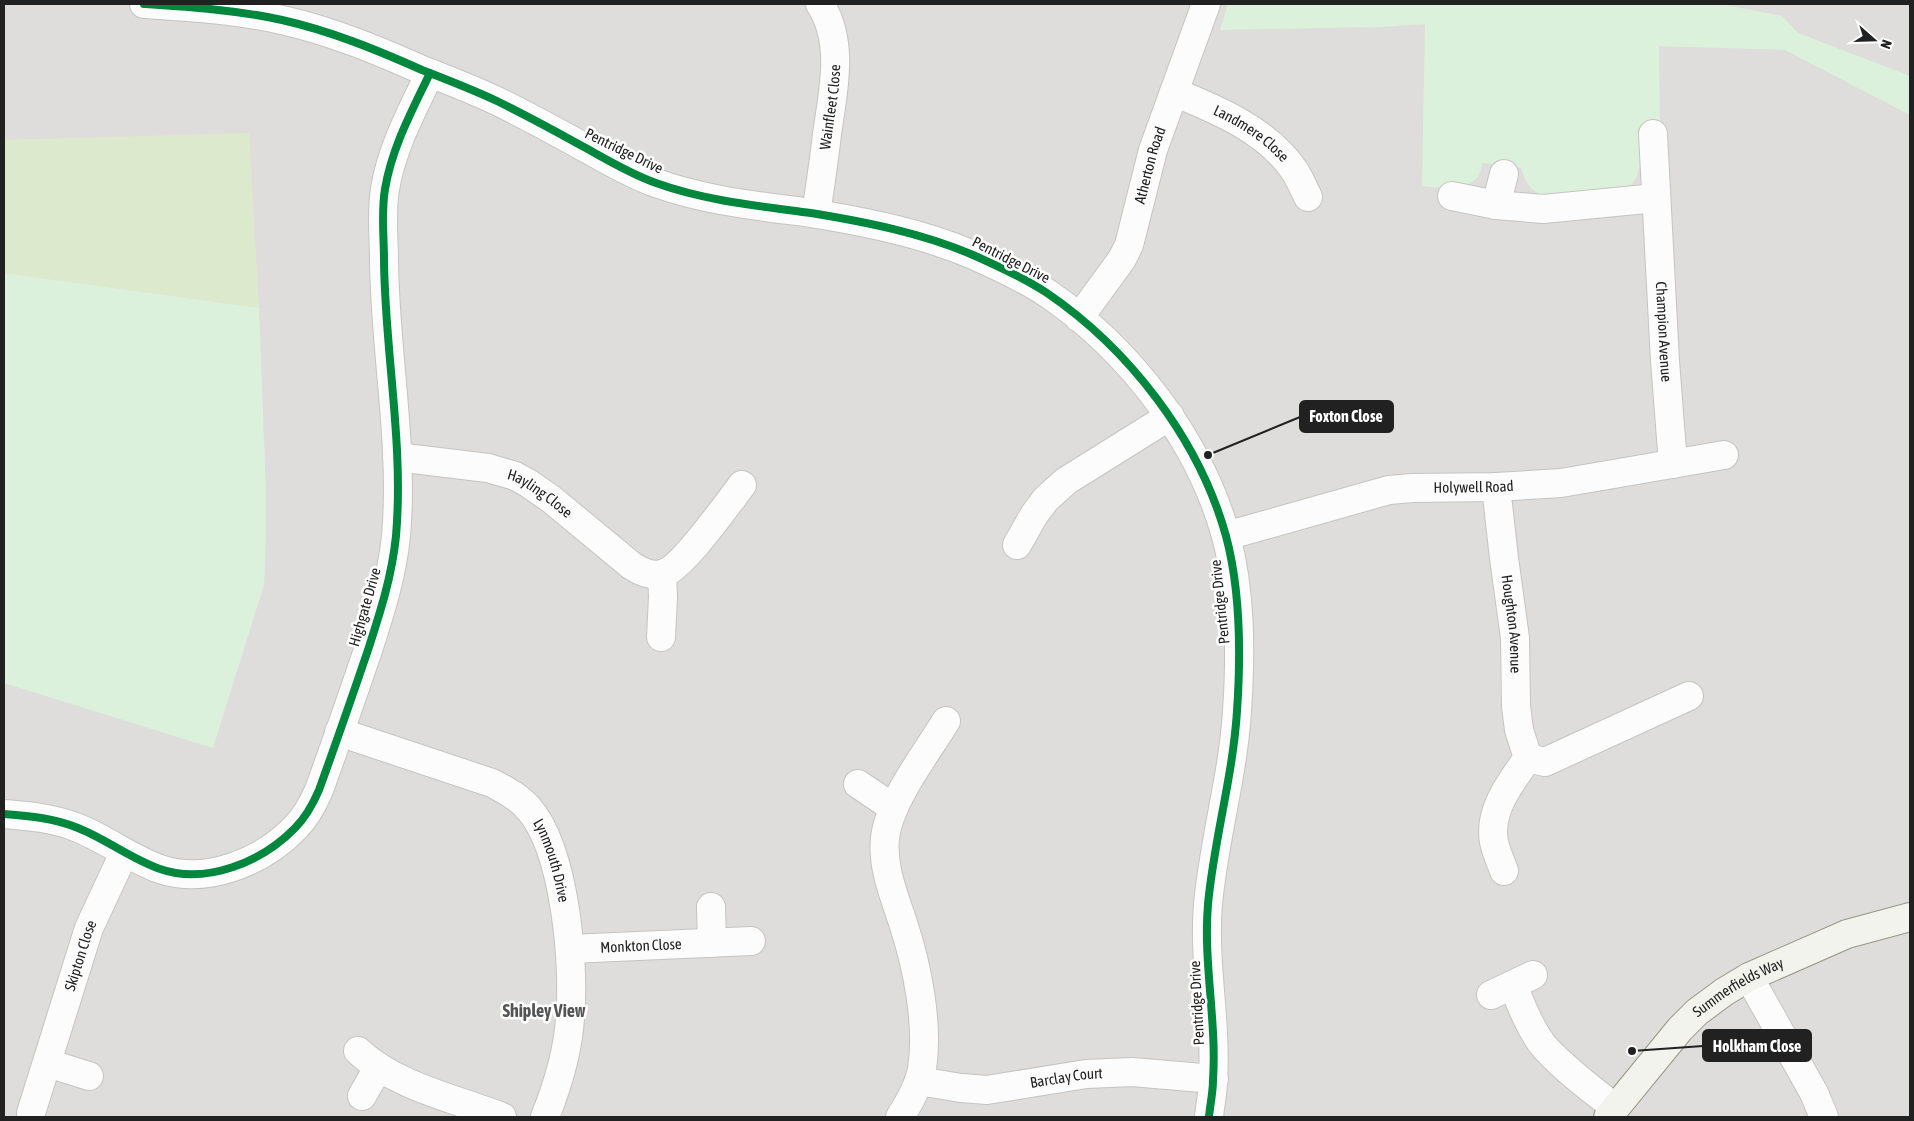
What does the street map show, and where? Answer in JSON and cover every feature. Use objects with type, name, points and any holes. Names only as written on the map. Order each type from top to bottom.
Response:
[{"type":"street","name":"Pentridge Drive","points":[[144,4],[214,9],[283,20],[346,38],[497,101],[615,165],[652,182],[683,192],[733,202],[816,214],[914,234],[970,254],[1009,271],[1047,293],[1116,351],[1170,416],[1200,468],[1226,536],[1235,582],[1239,662],[1237,715],[1231,763],[1210,877],[1207,916],[1214,1079],[1209,1117]]},
{"type":"street","name":"Wainfleet Close","points":[[816,214],[836,64],[833,37],[826,14],[820,4]]},
{"type":"street","name":"Atherton Road","points":[[1079,318],[1108,279],[1129,245],[1153,150],[1206,4]]},
{"type":"street","name":"Highgate Drive","points":[[4,814],[41,817],[74,826],[124,853],[160,869],[196,874],[229,868],[247,862],[263,853],[294,829],[312,806],[340,732],[376,626],[392,565],[397,520],[397,457],[384,291],[384,204],[389,173],[400,136],[430,73]]},
{"type":"street","name":"Landmere Close","points":[[1174,92],[1213,108],[1265,140],[1296,173],[1308,198]]},
{"type":"street","name":"Champion Avenue","points":[[1653,134],[1673,464]]},
{"type":"street","points":[[1496,205],[1504,174]]},
{"type":"street","points":[[1452,196],[1496,205],[1542,209],[1656,198]]},
{"type":"street","points":[[1017,545],[1040,507],[1066,482],[1170,416]]},
{"type":"street","name":"Holywell Road","points":[[1226,536],[1389,490],[1412,488],[1496,488],[1562,483],[1724,455]]},
{"type":"street","name":"Hayling Close","points":[[397,457],[488,468],[515,476],[528,482],[551,499],[632,566],[641,572],[662,574]]},
{"type":"street","points":[[661,636],[662,574],[672,569],[688,554],[742,485]]},
{"type":"street","name":"Houghton Avenue","points":[[1496,488],[1515,638],[1516,706],[1519,730],[1528,758]]},
{"type":"street","points":[[1504,871],[1494,841],[1495,820],[1501,797],[1528,758],[1545,762],[1689,696]]},
{"type":"street","points":[[900,1117],[922,1070],[922,1011],[910,945],[886,871],[885,838],[892,807],[946,721]]},
{"type":"street","name":"Lynmouth Drive","points":[[340,732],[492,783],[513,794],[530,809],[543,831],[558,875],[570,949],[570,1019],[560,1071],[545,1117]]},
{"type":"street","points":[[858,784],[892,807]]},
{"type":"street","name":"Skipton Close","points":[[31,1113],[89,928],[124,853]]},
{"type":"street","points":[[711,907],[712,943]]},
{"type":"street","name":"Summerfields Way","points":[[1611,1113],[1680,1029],[1697,1012],[1724,992],[1749,977],[1847,934],[1910,917]]},
{"type":"street","name":"Monkton Close","points":[[570,949],[751,941]]},
{"type":"street","points":[[1749,977],[1814,1093],[1824,1117]]},
{"type":"street","points":[[1512,985],[1529,1021],[1543,1044],[1611,1113]]},
{"type":"street","points":[[362,1096],[368,1060],[397,1078],[502,1117]]},
{"type":"street","points":[[47,1063],[89,1076]]},
{"type":"street","name":"Barclay Court","points":[[918,1081],[987,1090],[1086,1074],[1132,1072],[1214,1079]]},
{"type":"shaded area","points":[[4,4],[1910,4],[1910,1117],[4,1117]]},
{"type":"green space","points":[[1228,4],[1720,4],[1782,16],[1798,33],[1910,76],[1910,115],[1785,50],[1659,46],[1660,126],[1638,129],[1640,165],[1635,179],[1626,188],[1566,198],[1550,197],[1541,195],[1530,187],[1521,168],[1483,163],[1477,178],[1465,185],[1451,188],[1422,186],[1425,24],[1380,27],[1220,30]]},
{"type":"green space","points":[[249,133],[259,308],[4,273],[4,140]]},
{"type":"green space","points":[[4,273],[259,308],[266,492],[264,585],[213,748],[4,683]]},
{"type":"cycle path","points":[[144,4],[231,11],[282,20],[336,35],[490,98],[627,171],[656,183],[713,199],[873,224],[914,234],[954,247],[1011,273],[1047,293],[1106,341],[1133,369],[1179,431],[1198,465],[1214,500],[1226,536],[1235,579],[1239,623],[1237,711],[1232,759],[1208,904],[1207,948],[1214,1058],[1213,1090],[1209,1117]]},
{"type":"cycle path","points":[[4,814],[60,822],[88,833],[149,865],[178,873],[196,874],[232,867],[266,851],[295,828],[312,805],[368,650],[392,565],[396,536],[398,467],[387,330],[383,207],[392,158],[430,73]]},
{"type":"place","name":"Foxton Close","points":[[1208,455]]},
{"type":"place","name":"Holkham Close","points":[[1632,1051]]},
{"type":"district","name":"Shipley View","points":[[544,1011]]}]
